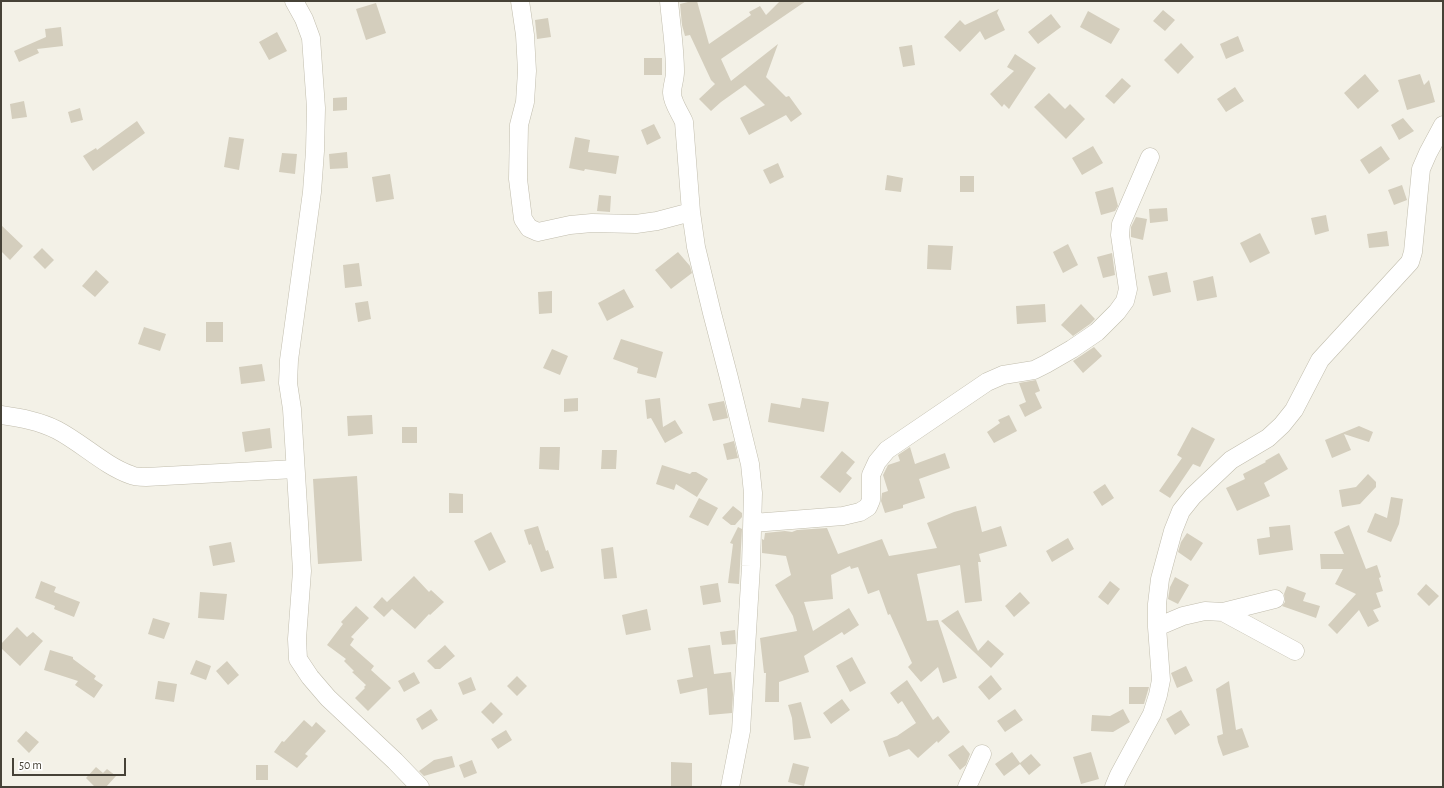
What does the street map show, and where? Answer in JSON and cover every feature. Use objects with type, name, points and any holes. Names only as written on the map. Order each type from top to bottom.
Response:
[{"type":"street","points":[[294,1],[304,19],[311,38],[316,108],[312,192],[289,360],[288,383],[292,409],[302,571],[297,639],[298,659],[310,677],[328,698],[396,761],[420,787]]},
{"type":"street","points":[[520,1],[528,71],[525,102],[519,125],[518,179],[523,220],[529,228],[538,232],[570,225],[592,223],[636,224],[657,221],[691,212]]},
{"type":"street","points":[[669,1],[675,68],[672,93],[674,101],[684,122],[691,212],[698,254],[750,464],[753,493],[741,731],[730,787]]},
{"type":"street","points":[[1114,787],[1152,714],[1158,695],[1161,680],[1157,627],[1157,604],[1160,579],[1173,531],[1181,511],[1193,496],[1231,460],[1268,438],[1282,425],[1294,410],[1320,360],[1410,262],[1414,252],[1421,169],[1443,125]]},
{"type":"street","points":[[752,523],[843,516],[860,512],[868,507],[871,500],[871,475],[877,462],[887,450],[987,382],[1003,375],[1034,370],[1072,349],[1097,332],[1117,312],[1125,301],[1128,289],[1120,235],[1121,224],[1150,156]]},
{"type":"street","points":[[1,415],[31,419],[56,430],[119,470],[132,476],[146,477],[295,469]]},
{"type":"street","points":[[1157,627],[1183,616],[1205,612],[1223,612],[1274,599]]},
{"type":"street","points":[[1223,612],[1295,651]]},
{"type":"street","points":[[967,787],[982,754]]},
{"type":"building","points":[[697,1],[709,44],[751,15],[749,12],[760,6],[766,15],[780,1],[806,1],[721,59],[731,81],[778,44],[766,77],[786,97],[789,96],[802,114],[791,122],[786,115],[749,135],[740,118],[765,105],[745,85],[711,111],[699,99],[715,84],[711,80],[690,35],[685,36],[682,25],[680,4]]},
{"type":"building","points":[[376,3],[386,33],[366,40],[356,9]]},
{"type":"building","points":[[999,9],[997,13],[1005,30],[985,40],[980,31],[960,52],[944,37],[960,20],[965,25]]},
{"type":"building","points":[[1163,10],[1175,20],[1165,31],[1153,21]]},
{"type":"building","points":[[1088,11],[1120,29],[1111,44],[1080,27]]},
{"type":"building","points":[[1051,14],[1061,27],[1038,44],[1028,32]]},
{"type":"building","points":[[548,18],[551,37],[537,39],[535,20]]},
{"type":"building","points":[[61,27],[63,46],[37,49],[39,53],[19,62],[14,51],[46,37],[45,29]]},
{"type":"building","points":[[277,32],[287,51],[269,60],[259,42]]},
{"type":"building","points":[[1238,36],[1244,51],[1226,59],[1220,44]]},
{"type":"building","points":[[1181,43],[1194,57],[1178,74],[1164,60]]},
{"type":"building","points":[[912,45],[915,65],[903,67],[899,47]]},
{"type":"building","points":[[1015,54],[1036,68],[1009,109],[1004,104],[1002,107],[990,94],[1014,71],[1007,67]]},
{"type":"building","points":[[644,58],[662,58],[662,75],[644,75]]},
{"type":"building","points":[[1365,74],[1379,91],[1358,109],[1344,93]]},
{"type":"building","points":[[1420,74],[1424,85],[1429,80],[1435,102],[1407,110],[1398,80]]},
{"type":"building","points":[[1122,78],[1131,86],[1114,104],[1105,96]]},
{"type":"building","points":[[1235,87],[1244,101],[1226,112],[1217,99]]},
{"type":"building","points":[[1049,93],[1065,109],[1070,104],[1085,119],[1066,139],[1034,107]]},
{"type":"building","points":[[347,97],[347,110],[333,111],[333,98]]},
{"type":"building","points":[[24,101],[27,117],[12,119],[10,104]]},
{"type":"building","points":[[80,108],[83,120],[71,123],[68,112]]},
{"type":"building","points":[[1403,118],[1414,131],[1399,140],[1391,125]]},
{"type":"building","points":[[137,121],[145,133],[93,171],[83,156],[96,148],[97,150]]},
{"type":"building","points":[[654,124],[661,138],[647,145],[641,130]]},
{"type":"building","points":[[229,137],[244,139],[239,170],[224,167]]},
{"type":"building","points":[[575,137],[590,140],[588,152],[619,156],[616,174],[569,168]]},
{"type":"building","points":[[1093,146],[1103,163],[1082,175],[1072,158]]},
{"type":"building","points":[[1381,146],[1390,159],[1369,174],[1360,160]]},
{"type":"building","points":[[347,152],[348,168],[330,169],[329,154]]},
{"type":"building","points":[[282,153],[297,154],[295,174],[279,172]]},
{"type":"building","points":[[778,163],[784,177],[770,184],[763,170]]},
{"type":"building","points":[[390,174],[394,199],[376,202],[372,177]]},
{"type":"building","points":[[887,175],[903,178],[901,192],[885,190]]},
{"type":"building","points":[[960,176],[974,176],[974,192],[960,192]]},
{"type":"building","points":[[1402,185],[1407,200],[1394,205],[1388,190]]},
{"type":"building","points":[[1113,187],[1118,206],[1115,211],[1101,215],[1095,192]]},
{"type":"building","points":[[599,195],[611,196],[610,212],[597,211]]},
{"type":"building","points":[[1167,208],[1168,221],[1150,223],[1149,209]]},
{"type":"building","points":[[1326,215],[1329,231],[1315,235],[1311,218]]},
{"type":"building","points":[[1136,217],[1147,219],[1143,240],[1131,237],[1131,227]]},
{"type":"building","points":[[1,225],[23,246],[10,260],[1,251]]},
{"type":"building","points":[[1387,231],[1389,246],[1369,248],[1367,234]]},
{"type":"building","points":[[1260,233],[1270,253],[1250,263],[1240,243]]},
{"type":"building","points":[[1068,244],[1078,265],[1063,273],[1053,252]]},
{"type":"building","points":[[928,245],[953,246],[951,270],[927,269]]},
{"type":"building","points":[[42,248],[54,260],[45,269],[33,257]]},
{"type":"building","points":[[678,252],[690,266],[692,273],[671,289],[655,270]]},
{"type":"building","points":[[1112,253],[1115,275],[1103,278],[1097,257]]},
{"type":"building","points":[[359,263],[362,286],[345,288],[343,265]]},
{"type":"building","points":[[96,270],[109,282],[95,297],[82,286]]},
{"type":"building","points":[[1167,272],[1171,292],[1153,296],[1148,276]]},
{"type":"building","points":[[1213,276],[1217,297],[1197,301],[1193,281]]},
{"type":"building","points":[[624,289],[634,307],[607,321],[598,303]]},
{"type":"building","points":[[552,291],[552,313],[539,314],[538,292]]},
{"type":"building","points":[[368,301],[371,319],[358,322],[355,303]]},
{"type":"building","points":[[1045,304],[1046,322],[1017,324],[1016,306]]},
{"type":"building","points":[[1081,304],[1095,319],[1073,336],[1061,325]]},
{"type":"building","points":[[206,322],[223,322],[223,342],[206,342]]},
{"type":"building","points":[[144,327],[166,334],[160,351],[138,344]]},
{"type":"building","points":[[621,339],[663,352],[656,378],[637,373],[638,368],[613,359]]},
{"type":"building","points":[[1094,347],[1102,356],[1083,373],[1073,361]]},
{"type":"building","points":[[552,349],[568,356],[560,375],[543,368]]},
{"type":"building","points":[[262,364],[265,381],[241,384],[239,367]]},
{"type":"building","points":[[1036,380],[1040,391],[1035,393],[1042,408],[1025,417],[1019,405],[1026,402],[1019,383]]},
{"type":"building","points":[[578,398],[578,411],[564,412],[564,399]]},
{"type":"building","points":[[660,398],[663,427],[675,420],[683,433],[665,443],[651,418],[647,419],[645,400]]},
{"type":"building","points":[[802,398],[829,402],[824,432],[768,422],[771,403],[800,408]]},
{"type":"building","points":[[724,401],[728,418],[713,421],[708,404]]},
{"type":"building","points":[[372,415],[373,434],[348,436],[347,416]]},
{"type":"building","points":[[1009,415],[1017,431],[994,443],[987,432],[1000,423],[998,420]]},
{"type":"building","points":[[1359,426],[1373,432],[1369,442],[1344,434],[1351,450],[1332,458],[1325,440]]},
{"type":"building","points":[[402,427],[417,427],[417,443],[402,443]]},
{"type":"building","points":[[1192,427],[1215,439],[1200,467],[1193,464],[1170,498],[1159,491],[1182,458],[1177,455]]},
{"type":"building","points":[[270,428],[272,448],[245,452],[242,432]]},
{"type":"building","points":[[734,441],[738,458],[727,460],[723,444]]},
{"type":"building","points":[[540,447],[560,447],[559,470],[539,469]]},
{"type":"building","points":[[910,447],[915,464],[945,453],[950,468],[919,479],[925,498],[903,505],[903,508],[885,513],[881,501],[882,493],[888,491],[883,475],[888,465],[900,461],[898,455]]},
{"type":"building","points":[[602,450],[617,450],[616,469],[601,469]]},
{"type":"building","points":[[842,451],[855,462],[846,473],[852,478],[840,493],[820,477]]},
{"type":"building","points":[[1279,453],[1288,469],[1264,483],[1270,496],[1237,511],[1226,488],[1245,479],[1243,474],[1266,462],[1265,461]]},
{"type":"building","points":[[662,465],[690,474],[692,472],[696,472],[708,479],[697,497],[676,484],[674,490],[656,484]]},
{"type":"building","points":[[1368,474],[1376,482],[1376,487],[1360,504],[1342,507],[1339,490],[1356,487]]},
{"type":"building","points":[[357,476],[362,561],[318,564],[313,479]]},
{"type":"building","points":[[1105,484],[1114,498],[1102,506],[1093,492]]},
{"type":"building","points":[[449,493],[463,494],[463,513],[449,513]]},
{"type":"building","points":[[1391,497],[1403,499],[1399,524],[1391,542],[1367,532],[1375,513],[1387,518]]},
{"type":"building","points":[[699,498],[718,508],[708,526],[689,517]]},
{"type":"building","points":[[733,506],[742,513],[742,517],[735,525],[731,525],[722,518]]},
{"type":"building","points":[[976,506],[982,532],[1001,526],[1007,546],[979,554],[981,562],[978,562],[982,601],[965,603],[960,565],[917,574],[927,621],[938,620],[957,678],[943,683],[938,667],[921,682],[908,667],[912,663],[890,614],[888,615],[879,590],[868,594],[858,567],[851,569],[850,566],[831,575],[833,599],[804,602],[813,631],[849,608],[859,625],[844,635],[842,632],[804,656],[809,672],[779,682],[779,702],[765,702],[766,673],[764,673],[760,638],[797,631],[793,616],[775,585],[791,575],[786,556],[762,553],[762,539],[764,540],[765,533],[827,528],[838,554],[882,539],[889,556],[937,548],[927,523],[954,512]]},
{"type":"building","points":[[1290,525],[1293,550],[1259,555],[1257,539],[1270,537],[1269,527]]},
{"type":"building","points":[[1349,525],[1366,569],[1377,565],[1383,591],[1376,593],[1381,607],[1373,610],[1379,621],[1368,627],[1359,610],[1337,634],[1328,625],[1356,594],[1335,584],[1343,569],[1321,569],[1320,554],[1344,554],[1334,532]]},
{"type":"building","points":[[538,526],[546,551],[548,550],[554,568],[541,572],[531,544],[529,545],[524,530]]},
{"type":"building","points":[[738,527],[742,529],[739,584],[728,583],[733,544],[730,543]]},
{"type":"building","points":[[491,532],[506,562],[489,571],[474,541]]},
{"type":"building","points":[[1187,533],[1203,543],[1191,561],[1178,552],[1181,542]]},
{"type":"building","points":[[1068,538],[1074,549],[1052,562],[1046,551]]},
{"type":"building","points":[[231,542],[235,562],[213,566],[209,546]]},
{"type":"building","points":[[613,547],[617,578],[604,579],[601,549]]},
{"type":"building","points":[[414,576],[429,592],[431,590],[444,602],[430,615],[429,614],[415,629],[392,609],[384,617],[373,607],[382,597],[387,602]]},
{"type":"building","points":[[1175,577],[1189,585],[1178,604],[1168,599],[1170,587]]},
{"type":"building","points":[[41,581],[56,587],[54,592],[80,602],[74,617],[54,609],[55,606],[35,598]]},
{"type":"building","points":[[1110,581],[1120,589],[1108,605],[1098,597]]},
{"type":"building","points":[[718,583],[721,602],[703,605],[700,586]]},
{"type":"building","points":[[1426,584],[1439,596],[1429,606],[1417,594]]},
{"type":"building","points":[[1287,586],[1306,593],[1303,601],[1320,606],[1316,618],[1282,606],[1285,602],[1284,594]]},
{"type":"building","points":[[200,592],[227,594],[224,620],[198,618]]},
{"type":"building","points":[[1020,592],[1030,603],[1014,617],[1005,606]]},
{"type":"building","points":[[356,606],[369,618],[351,637],[354,639],[350,645],[374,666],[371,670],[391,688],[368,711],[355,698],[366,685],[352,672],[354,671],[344,661],[346,659],[327,645],[343,624],[341,622]]},
{"type":"building","points":[[647,609],[651,630],[626,635],[622,615]]},
{"type":"building","points":[[958,610],[978,651],[988,640],[1004,654],[991,668],[941,621]]},
{"type":"building","points":[[153,618],[170,623],[164,639],[148,634]]},
{"type":"building","points":[[17,627],[27,637],[33,632],[43,641],[20,666],[1,648],[1,644]]},
{"type":"building","points":[[735,630],[736,644],[722,645],[720,632]]},
{"type":"building","points":[[445,645],[455,656],[440,669],[435,669],[427,661]]},
{"type":"building","points":[[710,645],[714,674],[731,672],[733,694],[732,713],[709,715],[707,688],[680,694],[677,680],[693,677],[688,648]]},
{"type":"building","points":[[50,650],[73,657],[73,659],[96,676],[94,679],[103,685],[94,698],[75,685],[78,681],[44,670]]},
{"type":"building","points":[[852,657],[866,683],[850,692],[836,666]]},
{"type":"building","points":[[196,660],[211,666],[206,680],[190,674]]},
{"type":"building","points":[[227,661],[239,675],[228,685],[216,671]]},
{"type":"building","points":[[1186,666],[1193,681],[1177,688],[1171,673]]},
{"type":"building","points":[[414,672],[420,683],[404,692],[398,681]]},
{"type":"building","points":[[991,675],[1002,689],[989,700],[978,687]]},
{"type":"building","points":[[517,676],[527,686],[517,696],[507,686]]},
{"type":"building","points":[[471,677],[476,690],[463,695],[458,683]]},
{"type":"building","points":[[907,680],[933,720],[938,716],[950,732],[938,743],[937,741],[918,758],[909,749],[889,757],[883,741],[897,736],[916,723],[902,701],[898,704],[890,693]]},
{"type":"building","points":[[158,681],[177,684],[174,702],[155,699]]},
{"type":"building","points":[[1229,681],[1236,730],[1242,728],[1249,747],[1223,756],[1217,736],[1223,734],[1216,689]]},
{"type":"building","points":[[1129,687],[1149,687],[1144,704],[1129,704]]},
{"type":"building","points":[[842,699],[850,710],[831,724],[823,713]]},
{"type":"building","points":[[491,702],[503,714],[493,724],[481,712]]},
{"type":"building","points":[[801,702],[811,738],[794,740],[792,718],[788,705]]},
{"type":"building","points":[[431,709],[438,720],[422,730],[416,719]]},
{"type":"building","points":[[1015,709],[1023,720],[1005,732],[997,721]]},
{"type":"building","points":[[1123,709],[1130,722],[1113,732],[1091,731],[1092,715],[1110,716]]},
{"type":"building","points":[[1181,710],[1190,725],[1175,735],[1166,719]]},
{"type":"building","points":[[304,720],[312,727],[316,722],[326,731],[305,754],[308,756],[297,768],[274,752],[282,741],[284,742]]},
{"type":"building","points":[[506,730],[512,740],[498,749],[491,739]]},
{"type":"building","points":[[26,731],[39,742],[29,753],[17,741]]},
{"type":"building","points":[[963,745],[970,754],[966,765],[960,770],[948,755]]},
{"type":"building","points":[[1012,752],[1020,763],[1031,754],[1041,765],[1029,775],[1020,764],[1004,776],[995,764]]},
{"type":"building","points":[[1091,752],[1099,779],[1081,784],[1073,757]]},
{"type":"building","points":[[452,756],[455,767],[424,776],[419,771],[434,760]]},
{"type":"building","points":[[472,760],[477,773],[464,778],[459,765]]},
{"type":"building","points":[[671,762],[692,763],[692,787],[671,787]]},
{"type":"building","points":[[793,763],[809,767],[804,786],[788,782]]},
{"type":"building","points":[[256,765],[268,765],[268,780],[256,780]]},
{"type":"building","points":[[96,767],[103,773],[107,769],[116,776],[106,787],[95,787],[86,778]]}]
